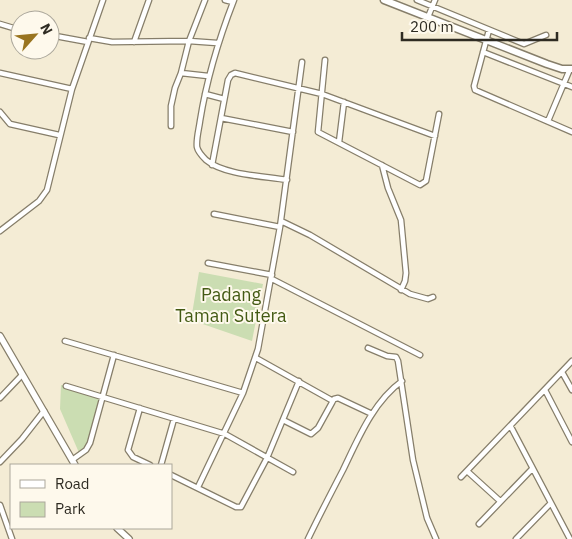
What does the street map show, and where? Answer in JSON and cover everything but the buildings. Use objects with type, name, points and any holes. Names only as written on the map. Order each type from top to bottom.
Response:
[{"type":"main road","points":[[384,0],[555,67],[571,69]]},
{"type":"street","points":[[0,231],[43,196],[49,181],[72,89],[103,0]]},
{"type":"street","points":[[134,42],[150,0]]},
{"type":"street","points":[[171,126],[171,106],[175,88],[204,0]]},
{"type":"street","points":[[225,0],[233,1],[217,43],[208,76],[197,145],[201,155],[212,164],[235,172],[286,180]]},
{"type":"street","points":[[418,0],[526,44],[546,35]]},
{"type":"street","points":[[428,17],[435,0]]},
{"type":"street","points":[[489,30],[475,90],[572,132]]},
{"type":"street","points":[[60,36],[112,42],[189,41],[217,43]]},
{"type":"street","points":[[483,52],[572,87]]},
{"type":"street","points":[[325,60],[317,131],[417,184],[422,184],[426,181],[439,114]]},
{"type":"street","points":[[198,487],[243,393],[256,358],[281,221],[302,62]]},
{"type":"street","points":[[548,121],[571,69]]},
{"type":"street","points":[[0,73],[72,89]]},
{"type":"street","points":[[212,164],[228,78],[231,74],[235,73],[322,94],[435,136]]},
{"type":"street","points":[[181,74],[208,76]]},
{"type":"street","points":[[205,94],[224,99]]},
{"type":"street","points":[[339,142],[344,102]]},
{"type":"street","points":[[0,112],[10,124],[60,135]]},
{"type":"street","points":[[221,118],[293,132]]},
{"type":"street","points":[[382,165],[388,188],[401,220],[406,272],[401,290]]},
{"type":"street","points":[[214,214],[280,227]]},
{"type":"street","points":[[281,221],[339,252],[401,290],[428,299],[433,297]]},
{"type":"street","points":[[208,263],[272,277],[420,355]]},
{"type":"street","points":[[0,336],[74,463],[88,447],[114,355]]},
{"type":"street","points":[[65,341],[243,393]]},
{"type":"street","points":[[368,348],[397,359],[415,469],[427,518],[436,539]]},
{"type":"street","points":[[256,358],[333,401]]},
{"type":"street","points":[[461,477],[511,427],[572,361]]},
{"type":"street","points":[[562,372],[572,390]]},
{"type":"street","points":[[0,398],[22,375]]},
{"type":"street","points":[[172,475],[236,507],[241,507],[267,458],[299,381]]},
{"type":"street","points":[[308,539],[372,414],[402,381]]},
{"type":"street","points":[[66,386],[224,434],[293,472]]},
{"type":"street","points":[[545,390],[572,442]]},
{"type":"street","points":[[284,420],[311,434],[318,428],[333,401],[338,398],[372,414]]},
{"type":"street","points":[[140,408],[128,450],[132,457],[148,464]]},
{"type":"street","points":[[0,462],[22,439],[44,411]]},
{"type":"street","points":[[161,464],[174,419]]},
{"type":"street","points":[[511,427],[570,539]]},
{"type":"street","points":[[566,431],[572,428]]},
{"type":"street","points":[[479,524],[532,469]]},
{"type":"street","points":[[467,471],[500,502]]},
{"type":"street","points":[[516,539],[550,504]]},
{"type":"street","points":[[0,505],[12,539]]},
{"type":"street","points":[[117,529],[129,539]]},
{"type":"green space","name":"Padang Taman Sutera","points":[[199,272],[263,284],[252,341],[191,320]]},
{"type":"green space","points":[[61,385],[103,397],[90,443],[80,455],[60,409]]}]
